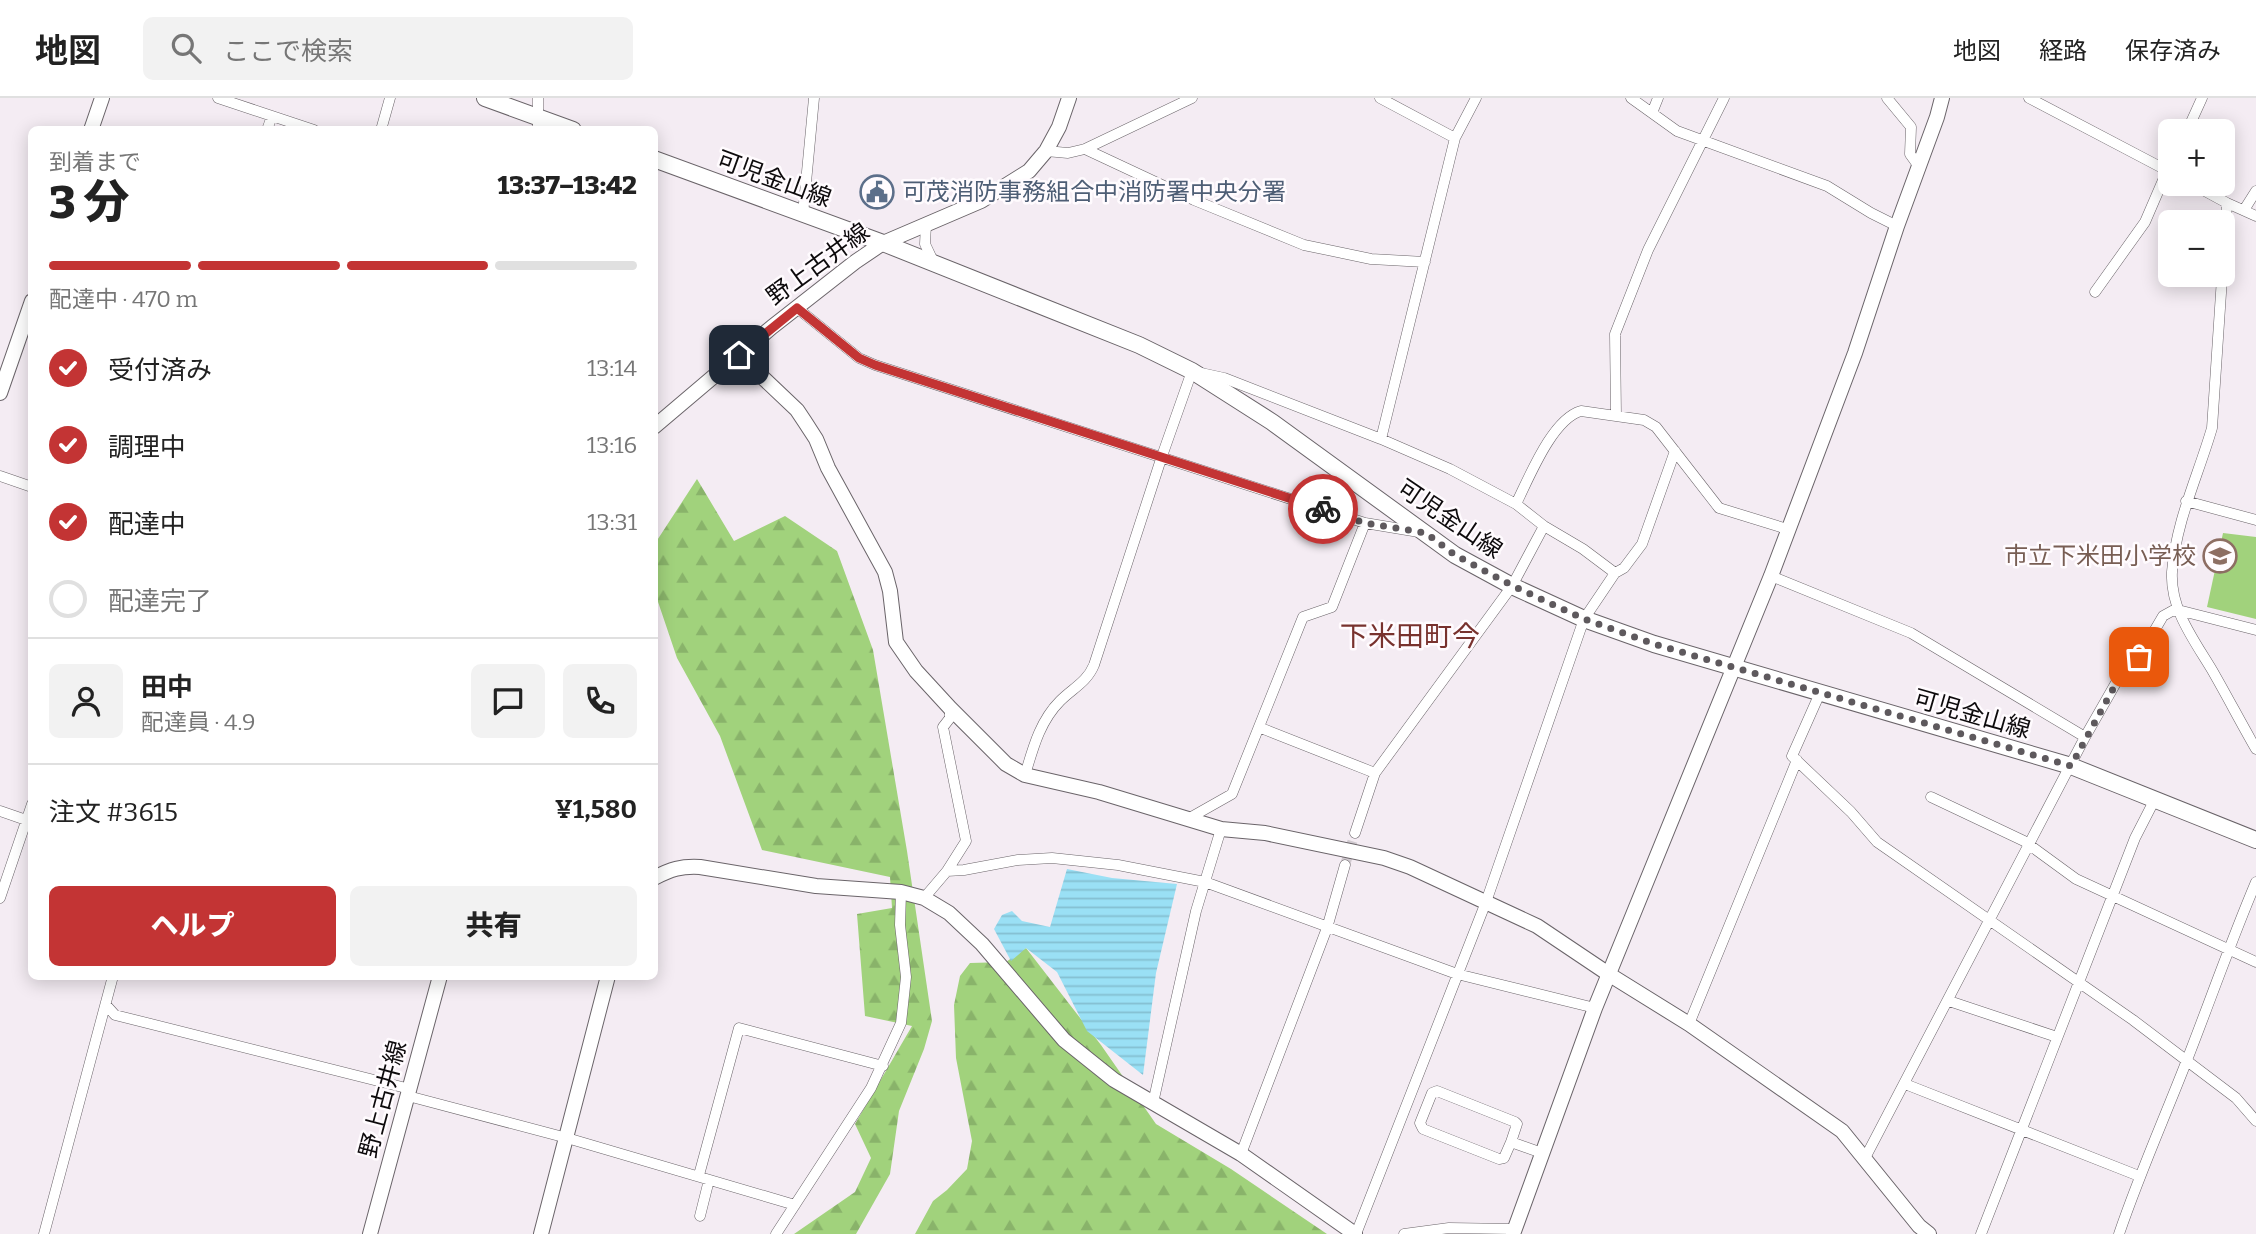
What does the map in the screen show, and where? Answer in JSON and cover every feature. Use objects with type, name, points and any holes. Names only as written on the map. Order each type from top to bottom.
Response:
[{"type":"main road","points":[[485,98],[537,122],[555,126]]},
{"type":"main road","name":"可児金山線","points":[[658,160],[934,263],[1139,345],[1192,371],[1272,422],[1455,555],[1584,619],[1654,644],[2071,766],[2256,840]]},
{"type":"street","points":[[92,126],[102,98]]},
{"type":"street","points":[[218,98],[302,126]]},
{"type":"street","points":[[382,126],[390,98]]},
{"type":"street","points":[[537,122],[538,98]]},
{"type":"street","points":[[803,214],[814,98]]},
{"type":"street","name":"野上古井線","points":[[658,424],[855,262],[883,243],[981,201],[1029,171],[1046,151],[1059,127],[1069,98]]},
{"type":"street","points":[[1046,151],[1068,153],[1085,149],[1192,98]]},
{"type":"street","points":[[1380,98],[1455,138]]},
{"type":"street","points":[[1381,439],[1455,138],[1475,98]]},
{"type":"street","points":[[1631,98],[1677,131],[1827,186],[1897,226]]},
{"type":"street","points":[[1651,113],[1658,98]]},
{"type":"street","points":[[1616,416],[1615,334],[1648,250],[1724,98]]},
{"type":"street","points":[[1887,98],[1911,127],[1910,154],[1920,168]]},
{"type":"street","points":[[1404,1234],[1449,1228],[1513,1232],[1595,1008],[1771,576],[1855,353],[1942,98]]},
{"type":"street","points":[[2029,98],[2158,166]]},
{"type":"street","points":[[2192,119],[2202,98]]},
{"type":"street","points":[[268,126],[272,116]]},
{"type":"street","points":[[1085,149],[1194,200],[1304,245],[1371,259],[1425,262]]},
{"type":"street","points":[[2244,210],[2256,191]]},
{"type":"street","points":[[2095,292],[2145,222],[2158,195]]},
{"type":"street","points":[[2214,196],[2256,215]]},
{"type":"street","points":[[2228,204],[2212,428],[2204,457],[2186,501],[2172,572],[2178,610],[2256,749]]},
{"type":"street","points":[[926,224],[925,244],[934,263]]},
{"type":"street","points":[[797,308],[859,358],[875,365],[1365,523],[1426,533]]},
{"type":"street","points":[[0,393],[28,312]]},
{"type":"street","points":[[739,355],[797,410],[816,439],[828,468],[885,572],[897,642],[916,671],[1006,764],[1025,775],[1099,792],[1186,820],[1221,828],[1265,833],[1384,858],[1410,867],[1537,926],[1689,1024],[1842,1131],[1919,1226],[1929,1234]]},
{"type":"street","points":[[1025,775],[1035,740],[1048,716],[1061,700],[1089,676],[1094,665],[1192,371],[1224,378],[1450,469],[1516,504],[1615,573]]},
{"type":"street","points":[[1516,504],[1545,447],[1572,414],[1581,411],[1644,420],[1656,427],[1719,508],[1787,529]]},
{"type":"street","points":[[658,876],[672,868],[684,866],[816,886],[901,892],[924,898],[949,913],[982,944],[1064,1040],[1114,1080],[1241,1154],[1355,1234],[1486,902],[1584,619],[1615,573],[1623,568],[1642,544],[1675,451]]},
{"type":"street","points":[[0,476],[28,485]]},
{"type":"street","points":[[2186,501],[2256,520]]},
{"type":"street","points":[[1186,820],[1232,794],[1261,728],[1303,617],[1332,607],[1365,523]]},
{"type":"street","points":[[1355,833],[1375,773],[1513,586],[1544,526]]},
{"type":"street","points":[[1771,576],[1911,633],[2085,737]]},
{"type":"street","points":[[1864,1160],[2085,737],[2125,667],[2139,657],[2163,617],[2172,611],[2178,610],[2256,630]]},
{"type":"street","points":[[1820,693],[1792,756],[1877,842],[2187,1061],[2236,1098],[2256,1121]]},
{"type":"street","points":[[924,898],[947,871],[967,841],[943,726],[950,718],[950,708]]},
{"type":"street","points":[[1261,728],[1375,773]]},
{"type":"street","points":[[1689,1024],[1797,760]]},
{"type":"street","points":[[1931,797],[2024,841],[2076,879],[2256,962]]},
{"type":"street","points":[[1981,1234],[2135,838],[2155,799]]},
{"type":"street","points":[[0,811],[28,821]]},
{"type":"street","points":[[0,898],[28,824]]},
{"type":"street","points":[[1153,1103],[1196,911],[1221,828]]},
{"type":"street","points":[[947,871],[992,863],[1052,858],[1118,865],[1205,882],[1457,974],[1595,1008]]},
{"type":"street","points":[[1241,1154],[1327,928],[1345,865]]},
{"type":"street","points":[[2119,1234],[2139,1176],[2256,882]]},
{"type":"street","points":[[776,1234],[871,1088],[901,1023],[906,977],[900,925],[901,892]]},
{"type":"street","points":[[44,1234],[112,980]]},
{"type":"street","name":"野上古井線","points":[[370,1234],[439,980]]},
{"type":"street","points":[[541,1234],[607,980]]},
{"type":"street","points":[[1949,1001],[2057,1037]]},
{"type":"street","points":[[106,1004],[115,1015],[409,1093],[795,1205]]},
{"type":"street","points":[[700,1216],[704,1178],[739,1028],[883,1066]]},
{"type":"street","points":[[1905,1084],[2139,1176]]},
{"type":"street","points":[[1437,1091],[1515,1122],[1517,1124],[1511,1142],[1504,1158],[1499,1158],[1423,1129],[1420,1123],[1432,1093],[1437,1091]]},
{"type":"street","points":[[1511,1142],[1542,1153]]},
{"type":"green space","points":[[697,479],[734,541],[785,516],[837,551],[873,650],[932,1021],[924,1049],[899,1111],[890,1174],[856,1234],[794,1234],[855,1192],[871,1158],[855,1124],[912,1026],[865,1016],[857,914],[892,908],[890,877],[762,850],[720,736],[677,658],[658,602],[658,539]]},
{"type":"green space","points":[[2223,533],[2256,537],[2256,619],[2207,607]]},
{"type":"green space","points":[[1026,948],[1101,1045],[1156,1124],[1231,1169],[1327,1234],[915,1234],[933,1201],[967,1169],[972,1141],[956,1058],[954,1005],[960,976],[970,963],[1006,962]]},
{"type":"water","points":[[1067,869],[1112,878],[1177,884],[1156,973],[1143,1075],[1087,1031],[1057,972],[1026,948],[1011,961],[994,929],[1002,915],[1012,911],[1022,921],[1050,927]]},
{"type":"tunnel","points":[[1345,865],[1355,833]]},
{"type":"way so far","points":[[1323,509],[1365,523],[1426,533],[1455,555],[1513,586],[1584,619],[1654,644],[2071,766],[2125,667],[2139,657]]},
{"type":"place","name":"可茂消防事務組合中消防署中央分署","points":[[877,192]]},
{"type":"place","name":"市立下米田小学校","points":[[2220,556]]},
{"type":"district","name":"下米田町今","points":[[1410,636]]},
{"type":"route","points":[[739,355],[797,308],[859,358],[875,365],[1323,509]]}]
